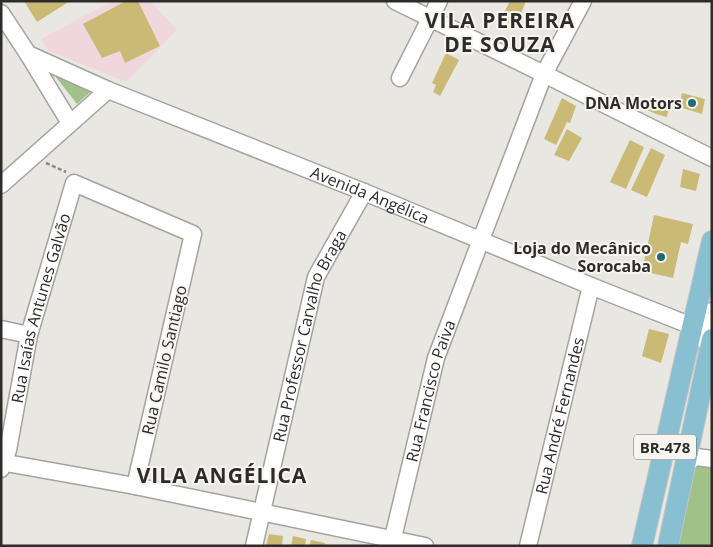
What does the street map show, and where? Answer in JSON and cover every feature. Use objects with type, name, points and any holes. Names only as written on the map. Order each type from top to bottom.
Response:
[{"type":"main road","name":"BR-478","points":[[668,546],[691,442],[712,241]]},
{"type":"main road","name":"BR-478","points":[[642,546],[704,332]]},
{"type":"street","points":[[395,1],[712,158]]},
{"type":"street","points":[[400,78],[439,1]]},
{"type":"street","name":"Rua Francisco Paiva","points":[[392,542],[436,358],[544,74],[583,1]]},
{"type":"street","points":[[1,13],[70,124]]},
{"type":"street","name":"Avenida Angélica","points":[[28,54],[108,90],[364,192],[704,332]]},
{"type":"street","points":[[1,186],[108,90]]},
{"type":"street","name":"Rua Camilo Santiago","points":[[74,183],[193,234],[135,486]]},
{"type":"street","name":"Rua Isaías Antunes Galvão","points":[[2,464],[8,450],[29,335],[74,183]]},
{"type":"street","name":"Rua Professor Carvalho Braga","points":[[254,546],[316,277],[364,192]]},
{"type":"street","points":[[659,546],[704,332],[712,274]]},
{"type":"street","name":"Rua André Fernandes","points":[[528,546],[591,286]]},
{"type":"street","points":[[650,546],[704,332],[712,311]]},
{"type":"street","points":[[1,329],[29,335]]},
{"type":"street","points":[[691,442],[694,448],[712,457]]},
{"type":"street","points":[[685,467],[688,462],[696,457],[712,457]]},
{"type":"street","points":[[2,464],[135,486],[262,512],[392,542],[425,546]]},
{"type":"path","points":[[36,153],[43,162],[70,174],[74,183]]},
{"type":"shaded area","points":[[113,1],[150,1],[177,30],[126,82],[49,51],[41,39]]},
{"type":"green space","points":[[55,76],[95,88],[77,104]]},
{"type":"green space","points":[[712,464],[712,546],[674,546],[692,465]]},
{"type":"building","points":[[24,1],[70,1],[37,22]]},
{"type":"building","points":[[126,1],[138,1],[160,46],[125,63],[120,51],[102,58],[83,24]]},
{"type":"building","points":[[510,1],[526,1],[516,26],[504,21],[508,13],[505,11]]},
{"type":"building","points":[[446,53],[459,60],[440,96],[433,92],[436,85],[432,83]]},
{"type":"building","name":"DNA Motors","points":[[682,93],[705,99],[702,114],[679,107]]},
{"type":"building","points":[[562,98],[576,106],[570,123],[567,122],[556,145],[544,139]]},
{"type":"building","points":[[649,99],[669,106],[667,117],[645,109]]},
{"type":"building","points":[[567,129],[582,138],[569,161],[554,155]]},
{"type":"building","points":[[630,140],[644,147],[626,189],[610,182]]},
{"type":"building","points":[[651,148],[665,155],[647,197],[631,190]]},
{"type":"building","points":[[683,169],[700,174],[696,191],[680,187]]},
{"type":"building","name":"Loja do Mecânico Sorocaba","points":[[654,215],[693,224],[688,244],[681,242],[673,278],[642,271]]},
{"type":"building","points":[[649,329],[669,334],[661,363],[642,356]]},
{"type":"building","points":[[269,534],[283,536],[282,546],[266,546]]},
{"type":"building","points":[[293,536],[306,539],[305,546],[291,546]]},
{"type":"building","points":[[311,540],[325,543],[324,546],[309,546]]},
{"type":"place","name":"DNA Motors","points":[[692,103]]},
{"type":"place","name":"Loja do Mecânico Sorocaba","points":[[661,257]]},
{"type":"district","name":"VILA PEREIRA DE SOUZA","points":[[500,32]]},
{"type":"district","name":"VILA ANGÉLICA","points":[[222,475]]}]
